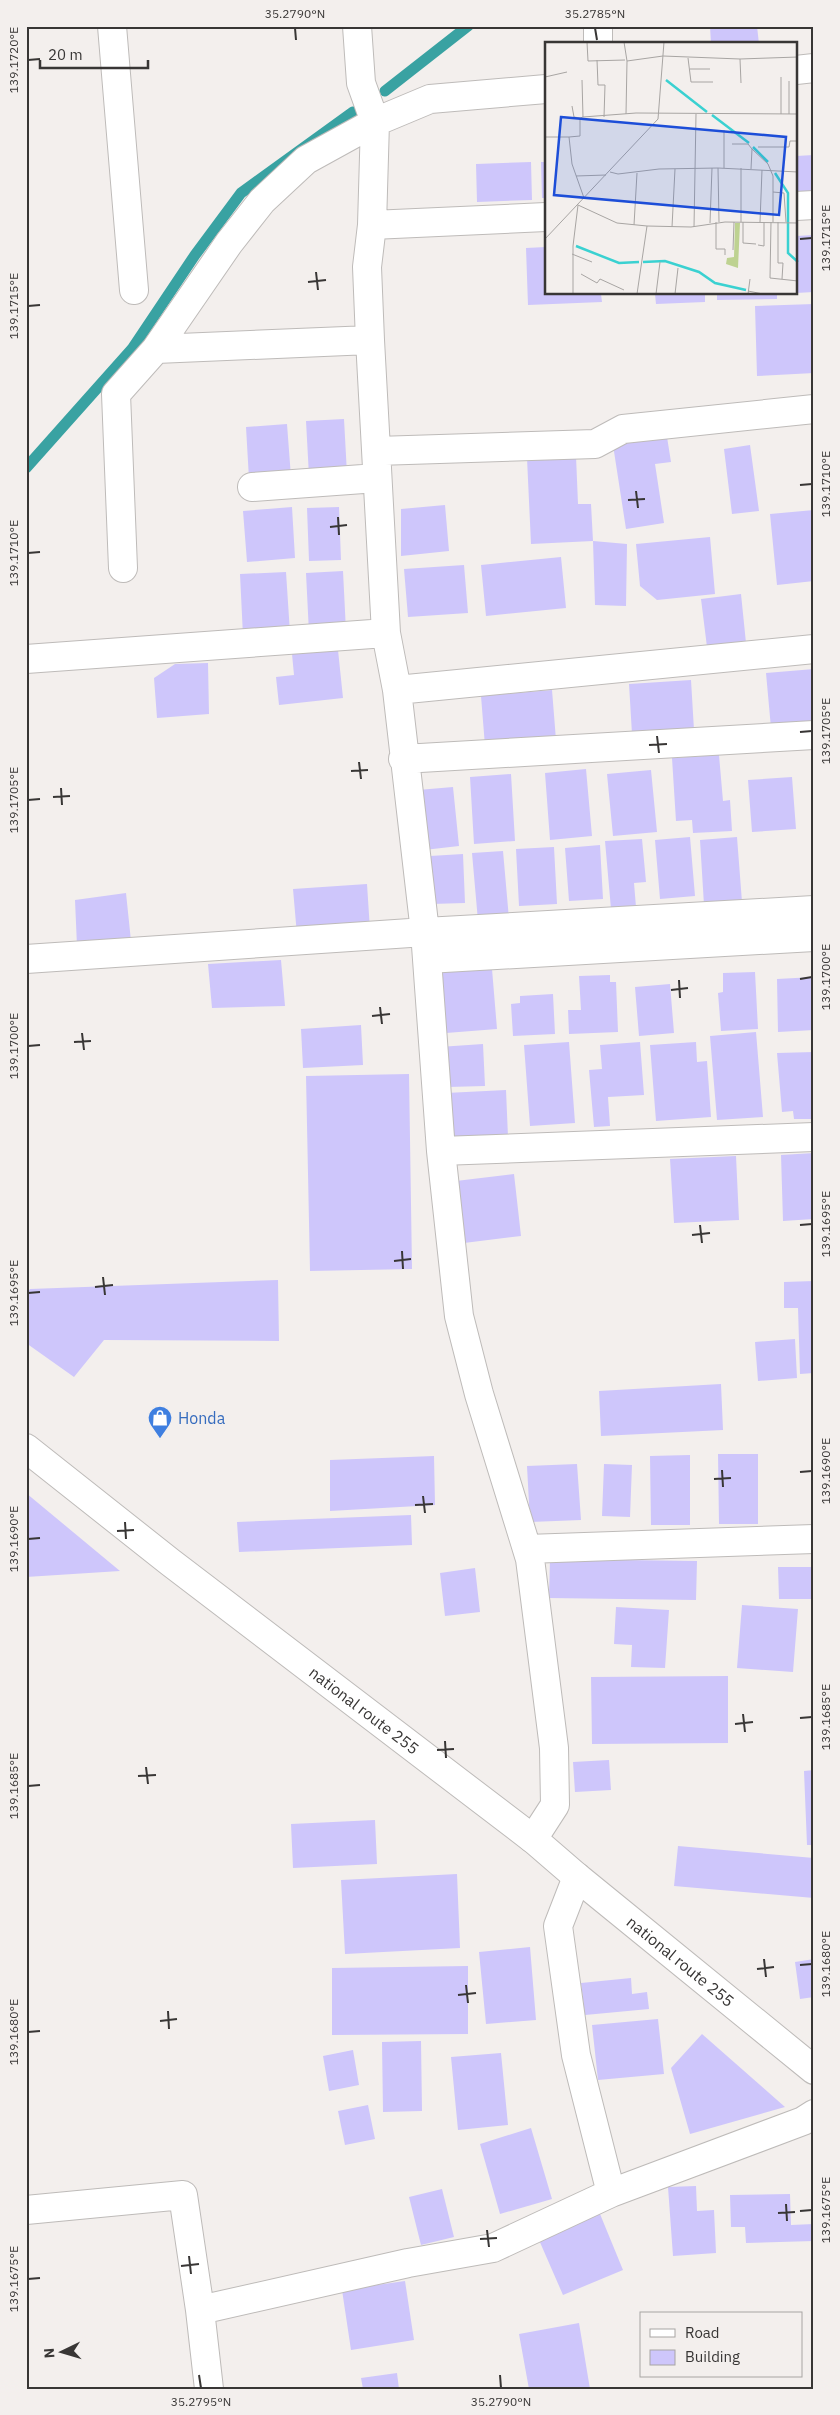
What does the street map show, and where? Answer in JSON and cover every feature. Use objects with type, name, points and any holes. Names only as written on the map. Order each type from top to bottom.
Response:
[{"type":"main road","points":[[112,26],[134,290]]},
{"type":"main road","points":[[357,26],[361,83],[375,122],[372,225],[368,267],[370,340],[386,633],[397,690],[403,759],[425,932],[441,1151],[459,1316],[479,1394],[530,1560],[554,1748],[555,1805],[533,1839]]},
{"type":"main road","points":[[598,26],[598,42]]},
{"type":"main road","points":[[798,70],[814,68]]},
{"type":"main road","points":[[122,568],[116,394],[156,349],[230,243],[262,201],[306,160],[375,122],[430,99],[545,89]]},
{"type":"main road","points":[[798,206],[814,205]]},
{"type":"main road","points":[[372,225],[545,217]]},
{"type":"main road","points":[[156,349],[370,340]]},
{"type":"main road","points":[[377,451],[595,444],[623,430],[814,409]]},
{"type":"main road","points":[[252,487],[377,478]]},
{"type":"main road","points":[[26,659],[386,633]]},
{"type":"main road","points":[[397,690],[814,649]]},
{"type":"main road","points":[[403,759],[814,735]]},
{"type":"main road","points":[[26,960],[425,932],[814,910]]},
{"type":"main road","points":[[427,960],[814,937]]},
{"type":"main road","points":[[441,1151],[814,1137]]},
{"type":"main road","name":"national route 255","points":[[26,1448],[170,1562],[533,1839],[814,2070]]},
{"type":"main road","points":[[526,1549],[814,1539]]},
{"type":"main road","points":[[577,1877],[558,1926],[576,2055],[611,2193]]},
{"type":"main road","points":[[200,2310],[408,2264],[493,2248],[611,2193],[803,2121],[814,2114]]},
{"type":"main road","points":[[26,2210],[182,2195],[200,2310],[209,2389]]},
{"type":"building","points":[[710,26],[757,26],[759,42],[711,42]]},
{"type":"building","points":[[814,155],[814,199],[798,201],[798,156]]},
{"type":"building","points":[[531,162],[532,200],[477,202],[476,164]]},
{"type":"building","points":[[541,162],[545,162],[545,198],[542,198]]},
{"type":"building","points":[[814,235],[814,292],[798,293],[798,236]]},
{"type":"building","points":[[545,247],[545,295],[601,295],[602,302],[528,305],[526,248]]},
{"type":"building","points":[[655,295],[705,295],[705,302],[656,304]]},
{"type":"building","points":[[717,295],[777,295],[777,299],[717,300]]},
{"type":"building","points":[[814,304],[814,373],[757,376],[755,306]]},
{"type":"building","points":[[344,419],[347,474],[309,476],[306,421]]},
{"type":"building","points":[[287,424],[291,477],[249,479],[246,427]]},
{"type":"building","points":[[667,437],[671,462],[655,464],[664,523],[626,529],[613,445]]},
{"type":"building","points":[[750,445],[759,511],[732,514],[724,449]]},
{"type":"building","points":[[576,456],[578,504],[591,504],[593,541],[531,544],[527,458]]},
{"type":"building","points":[[445,505],[449,551],[401,556],[401,509]]},
{"type":"building","points":[[292,507],[295,558],[247,562],[243,511]]},
{"type":"building","points":[[339,507],[341,560],[309,561],[307,508]]},
{"type":"building","points":[[814,510],[814,581],[777,585],[770,514]]},
{"type":"building","points":[[710,537],[715,594],[657,600],[640,586],[636,544]]},
{"type":"building","points":[[593,541],[627,544],[626,606],[595,605]]},
{"type":"building","points":[[561,557],[566,608],[486,616],[481,565]]},
{"type":"building","points":[[464,565],[468,613],[408,617],[404,569]]},
{"type":"building","points":[[343,571],[346,631],[309,633],[306,573]]},
{"type":"building","points":[[286,572],[290,633],[243,636],[240,574]]},
{"type":"building","points":[[741,594],[746,643],[707,647],[701,599]]},
{"type":"building","points":[[338,650],[343,698],[279,705],[276,677],[294,675],[292,654]]},
{"type":"building","points":[[208,663],[209,714],[157,718],[154,678],[175,664]]},
{"type":"building","points":[[814,669],[814,724],[771,728],[766,673]]},
{"type":"building","points":[[691,680],[694,730],[632,734],[629,684]]},
{"type":"building","points":[[552,690],[556,740],[485,746],[481,696]]},
{"type":"building","points":[[719,755],[723,801],[730,800],[732,831],[693,833],[692,820],[676,821],[672,758]]},
{"type":"building","points":[[586,769],[592,836],[550,840],[545,773]]},
{"type":"building","points":[[651,770],[657,832],[613,836],[607,774]]},
{"type":"building","points":[[511,774],[515,841],[474,844],[470,777]]},
{"type":"building","points":[[792,777],[796,829],[752,832],[748,780]]},
{"type":"building","points":[[453,787],[459,846],[424,850],[418,790]]},
{"type":"building","points":[[690,837],[695,896],[660,899],[655,840]]},
{"type":"building","points":[[737,837],[742,902],[704,905],[700,840]]},
{"type":"building","points":[[642,839],[646,882],[634,883],[636,907],[611,909],[605,841]]},
{"type":"building","points":[[600,845],[603,899],[569,901],[565,848]]},
{"type":"building","points":[[554,847],[557,904],[519,906],[516,849]]},
{"type":"building","points":[[503,851],[509,919],[478,921],[472,853]]},
{"type":"building","points":[[463,854],[465,903],[431,904],[430,856]]},
{"type":"building","points":[[367,884],[370,930],[297,935],[293,889]]},
{"type":"building","points":[[126,893],[131,941],[77,946],[75,900]]},
{"type":"building","points":[[281,960],[285,1006],[212,1008],[208,964]]},
{"type":"building","points":[[492,969],[497,1029],[446,1033],[441,972]]},
{"type":"building","points":[[755,972],[758,1029],[721,1031],[718,993],[723,992],[723,973]]},
{"type":"building","points":[[610,975],[610,982],[616,982],[618,1032],[569,1034],[568,1010],[581,1010],[579,976]]},
{"type":"building","points":[[814,977],[814,1030],[778,1032],[777,979]]},
{"type":"building","points":[[670,984],[674,1033],[639,1036],[635,987]]},
{"type":"building","points":[[553,994],[555,1034],[513,1036],[511,1004],[520,1003],[520,996]]},
{"type":"building","points":[[361,1025],[363,1065],[303,1068],[301,1029]]},
{"type":"building","points":[[756,1032],[763,1117],[717,1120],[710,1036]]},
{"type":"building","points":[[569,1042],[575,1123],[530,1126],[524,1045]]},
{"type":"building","points":[[640,1042],[644,1095],[608,1097],[610,1126],[594,1127],[589,1070],[602,1069],[600,1045]]},
{"type":"building","points":[[696,1042],[697,1062],[707,1061],[711,1117],[656,1121],[650,1045]]},
{"type":"building","points":[[483,1044],[485,1086],[448,1087],[439,1047]]},
{"type":"building","points":[[814,1052],[814,1113],[812,1119],[794,1119],[793,1111],[782,1112],[777,1053]]},
{"type":"building","points":[[409,1074],[412,1269],[310,1271],[306,1076]]},
{"type":"building","points":[[506,1090],[508,1137],[449,1140],[446,1093]]},
{"type":"building","points":[[814,1153],[814,1219],[783,1221],[781,1155]]},
{"type":"building","points":[[736,1156],[739,1220],[674,1223],[670,1159]]},
{"type":"building","points":[[514,1174],[521,1236],[464,1243],[456,1181]]},
{"type":"building","points":[[278,1280],[279,1341],[104,1340],[74,1377],[26,1343],[26,1294],[30,1289]]},
{"type":"building","points":[[814,1281],[814,1373],[800,1374],[798,1308],[784,1308],[784,1282]]},
{"type":"building","points":[[795,1339],[797,1378],[758,1381],[755,1342]]},
{"type":"building","points":[[721,1384],[723,1430],[601,1436],[599,1391]]},
{"type":"building","points":[[718,1454],[758,1454],[758,1524],[719,1524]]},
{"type":"building","points":[[690,1455],[690,1525],[651,1525],[650,1456]]},
{"type":"building","points":[[434,1456],[435,1505],[330,1511],[330,1460]]},
{"type":"building","points":[[577,1464],[581,1520],[530,1522],[527,1466]]},
{"type":"building","points":[[604,1464],[632,1465],[630,1517],[602,1516]]},
{"type":"building","points":[[26,1493],[120,1571],[26,1577]]},
{"type":"building","points":[[411,1515],[412,1545],[239,1552],[237,1522]]},
{"type":"building","points":[[550,1559],[697,1561],[696,1600],[549,1598]]},
{"type":"building","points":[[778,1567],[814,1567],[814,1599],[779,1599]]},
{"type":"building","points":[[475,1568],[480,1612],[445,1616],[440,1573]]},
{"type":"building","points":[[742,1605],[798,1609],[793,1672],[737,1668]]},
{"type":"building","points":[[616,1607],[669,1610],[665,1668],[631,1667],[632,1645],[614,1644]]},
{"type":"building","points":[[728,1676],[728,1743],[592,1744],[591,1677]]},
{"type":"building","points":[[609,1760],[611,1790],[575,1792],[573,1762]]},
{"type":"building","points":[[814,1770],[814,1845],[807,1845],[804,1771]]},
{"type":"building","points":[[375,1820],[377,1864],[293,1868],[291,1824]]},
{"type":"building","points":[[678,1846],[814,1858],[814,1898],[674,1886]]},
{"type":"building","points":[[457,1874],[460,1948],[345,1954],[341,1880]]},
{"type":"building","points":[[530,1947],[536,2020],[486,2024],[479,1952]]},
{"type":"building","points":[[814,1959],[814,1997],[800,1999],[795,1962]]},
{"type":"building","points":[[468,1966],[468,2034],[332,2035],[332,1968]]},
{"type":"building","points":[[631,1978],[632,1994],[647,1992],[649,2009],[585,2015],[581,1983]]},
{"type":"building","points":[[658,2019],[664,2074],[598,2080],[592,2025]]},
{"type":"building","points":[[702,2034],[785,2107],[690,2134],[671,2068]]},
{"type":"building","points":[[421,2041],[422,2111],[383,2112],[382,2042]]},
{"type":"building","points":[[353,2050],[359,2085],[329,2091],[323,2056]]},
{"type":"building","points":[[501,2053],[508,2125],[458,2130],[451,2057]]},
{"type":"building","points":[[368,2105],[375,2139],[345,2145],[338,2111]]},
{"type":"building","points":[[531,2128],[552,2199],[500,2214],[480,2144]]},
{"type":"building","points":[[696,2186],[697,2211],[714,2210],[716,2253],[673,2256],[668,2187]]},
{"type":"building","points":[[442,2189],[454,2237],[421,2245],[409,2197]]},
{"type":"building","points":[[790,2194],[791,2225],[814,2224],[814,2241],[746,2243],[745,2227],[731,2227],[730,2195]]},
{"type":"building","points":[[600,2214],[623,2270],[563,2295],[539,2240]]},
{"type":"building","points":[[405,2281],[414,2340],[351,2350],[342,2290]]},
{"type":"building","points":[[579,2323],[590,2389],[529,2389],[519,2334]]},
{"type":"building","points":[[397,2373],[399,2389],[363,2389],[361,2378]]},
{"type":"waterway","points":[[385,91],[468,26]]},
{"type":"waterway","points":[[26,468],[132,349],[195,255],[241,193],[353,112]]},
{"type":"place","name":"Honda","points":[[160,1439]]}]
